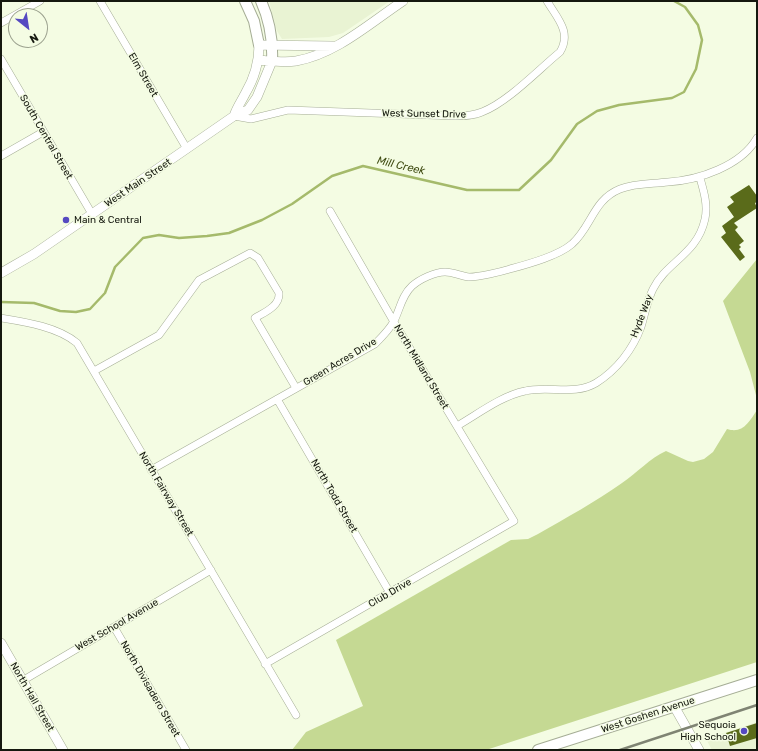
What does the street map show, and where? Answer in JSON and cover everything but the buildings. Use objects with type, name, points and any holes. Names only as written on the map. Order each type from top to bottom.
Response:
[{"type":"main road","points":[[245,1],[254,21],[260,45]]},
{"type":"main road","points":[[261,1],[267,14],[273,45],[272,61]]},
{"type":"main road","name":"West Goshen Avenue","points":[[538,750],[757,680]]},
{"type":"street","points":[[1,23],[40,1]]},
{"type":"street","name":"Elm Street","points":[[100,1],[187,149]]},
{"type":"street","points":[[259,60],[295,61],[311,57],[336,46],[403,1]]},
{"type":"street","name":"West Sunset Drive","points":[[234,116],[251,119],[288,110],[455,116],[483,112],[500,103],[560,52],[565,44],[564,29],[547,1]]},
{"type":"street","points":[[234,116],[238,105],[252,82],[259,60],[260,45],[336,46]]},
{"type":"street","name":"South Central Street","points":[[1,59],[92,214]]},
{"type":"street","name":"West Main Street","points":[[3,271],[34,254],[234,116],[248,110],[257,97],[272,61]]},
{"type":"street","points":[[1,156],[43,132]]},
{"type":"street","name":"Green Acres Drive","points":[[151,470],[375,344],[394,322],[403,299],[412,286],[434,274],[445,272],[469,277],[509,270],[546,256],[571,245],[584,231],[596,207],[607,195],[622,188],[638,184],[700,178],[734,160],[754,144],[757,138]]},
{"type":"street","name":"Hyde Way","points":[[457,426],[508,397],[524,391],[582,388],[595,384],[612,372],[625,357],[640,328],[653,288],[662,276],[690,250],[698,237],[705,220],[707,203],[700,178]]},
{"type":"street","name":"North Midland Street","points":[[330,212],[394,322],[514,521]]},
{"type":"street","points":[[94,371],[159,335],[199,280],[250,253],[258,258],[279,293],[279,297],[274,306],[255,318],[296,388]]},
{"type":"street","name":"North Fairway Street","points":[[1,318],[22,321],[68,335],[77,343],[296,716]]},
{"type":"street","name":"North Todd Street","points":[[277,399],[390,593]]},
{"type":"street","name":"Club Drive","points":[[265,664],[514,521]]},
{"type":"street","name":"West School Avenue","points":[[22,680],[211,570]]},
{"type":"street","name":"North Divisadero Street","points":[[114,627],[186,750]]},
{"type":"street","name":"North Hall Street","points":[[1,643],[63,750]]},
{"type":"street","points":[[674,706],[699,750]]},
{"type":"shaded area","points":[[269,1],[390,1],[343,33],[329,37],[282,39],[277,31]]},
{"type":"shaded area","name":"Sequoia High School","points":[[757,722],[757,750],[712,750],[706,739]]},
{"type":"green space","points":[[757,259],[757,399],[750,372],[723,301]]},
{"type":"green space","points":[[757,410],[757,662],[486,750],[292,750],[306,732],[363,706],[336,640],[511,540],[528,539],[559,522],[612,490],[654,458],[666,451],[688,461],[693,462],[704,459],[713,452],[727,429],[737,430],[745,426]]},
{"type":"waterway","name":"Mill Creek","points":[[1,302],[34,303],[60,311],[76,312],[90,309],[105,293],[115,267],[143,238],[159,235],[179,238],[229,233],[262,220],[292,204],[332,176],[363,166],[467,190],[519,190],[551,160],[577,124],[597,111],[619,105],[672,98],[684,92],[696,69],[702,40],[698,25],[685,7],[674,1]]},
{"type":"railway","points":[[620,750],[757,705]]},
{"type":"place","name":"Main & Central","points":[[66,220]]},
{"type":"place","name":"Sequoia High School","points":[[744,731]]}]
